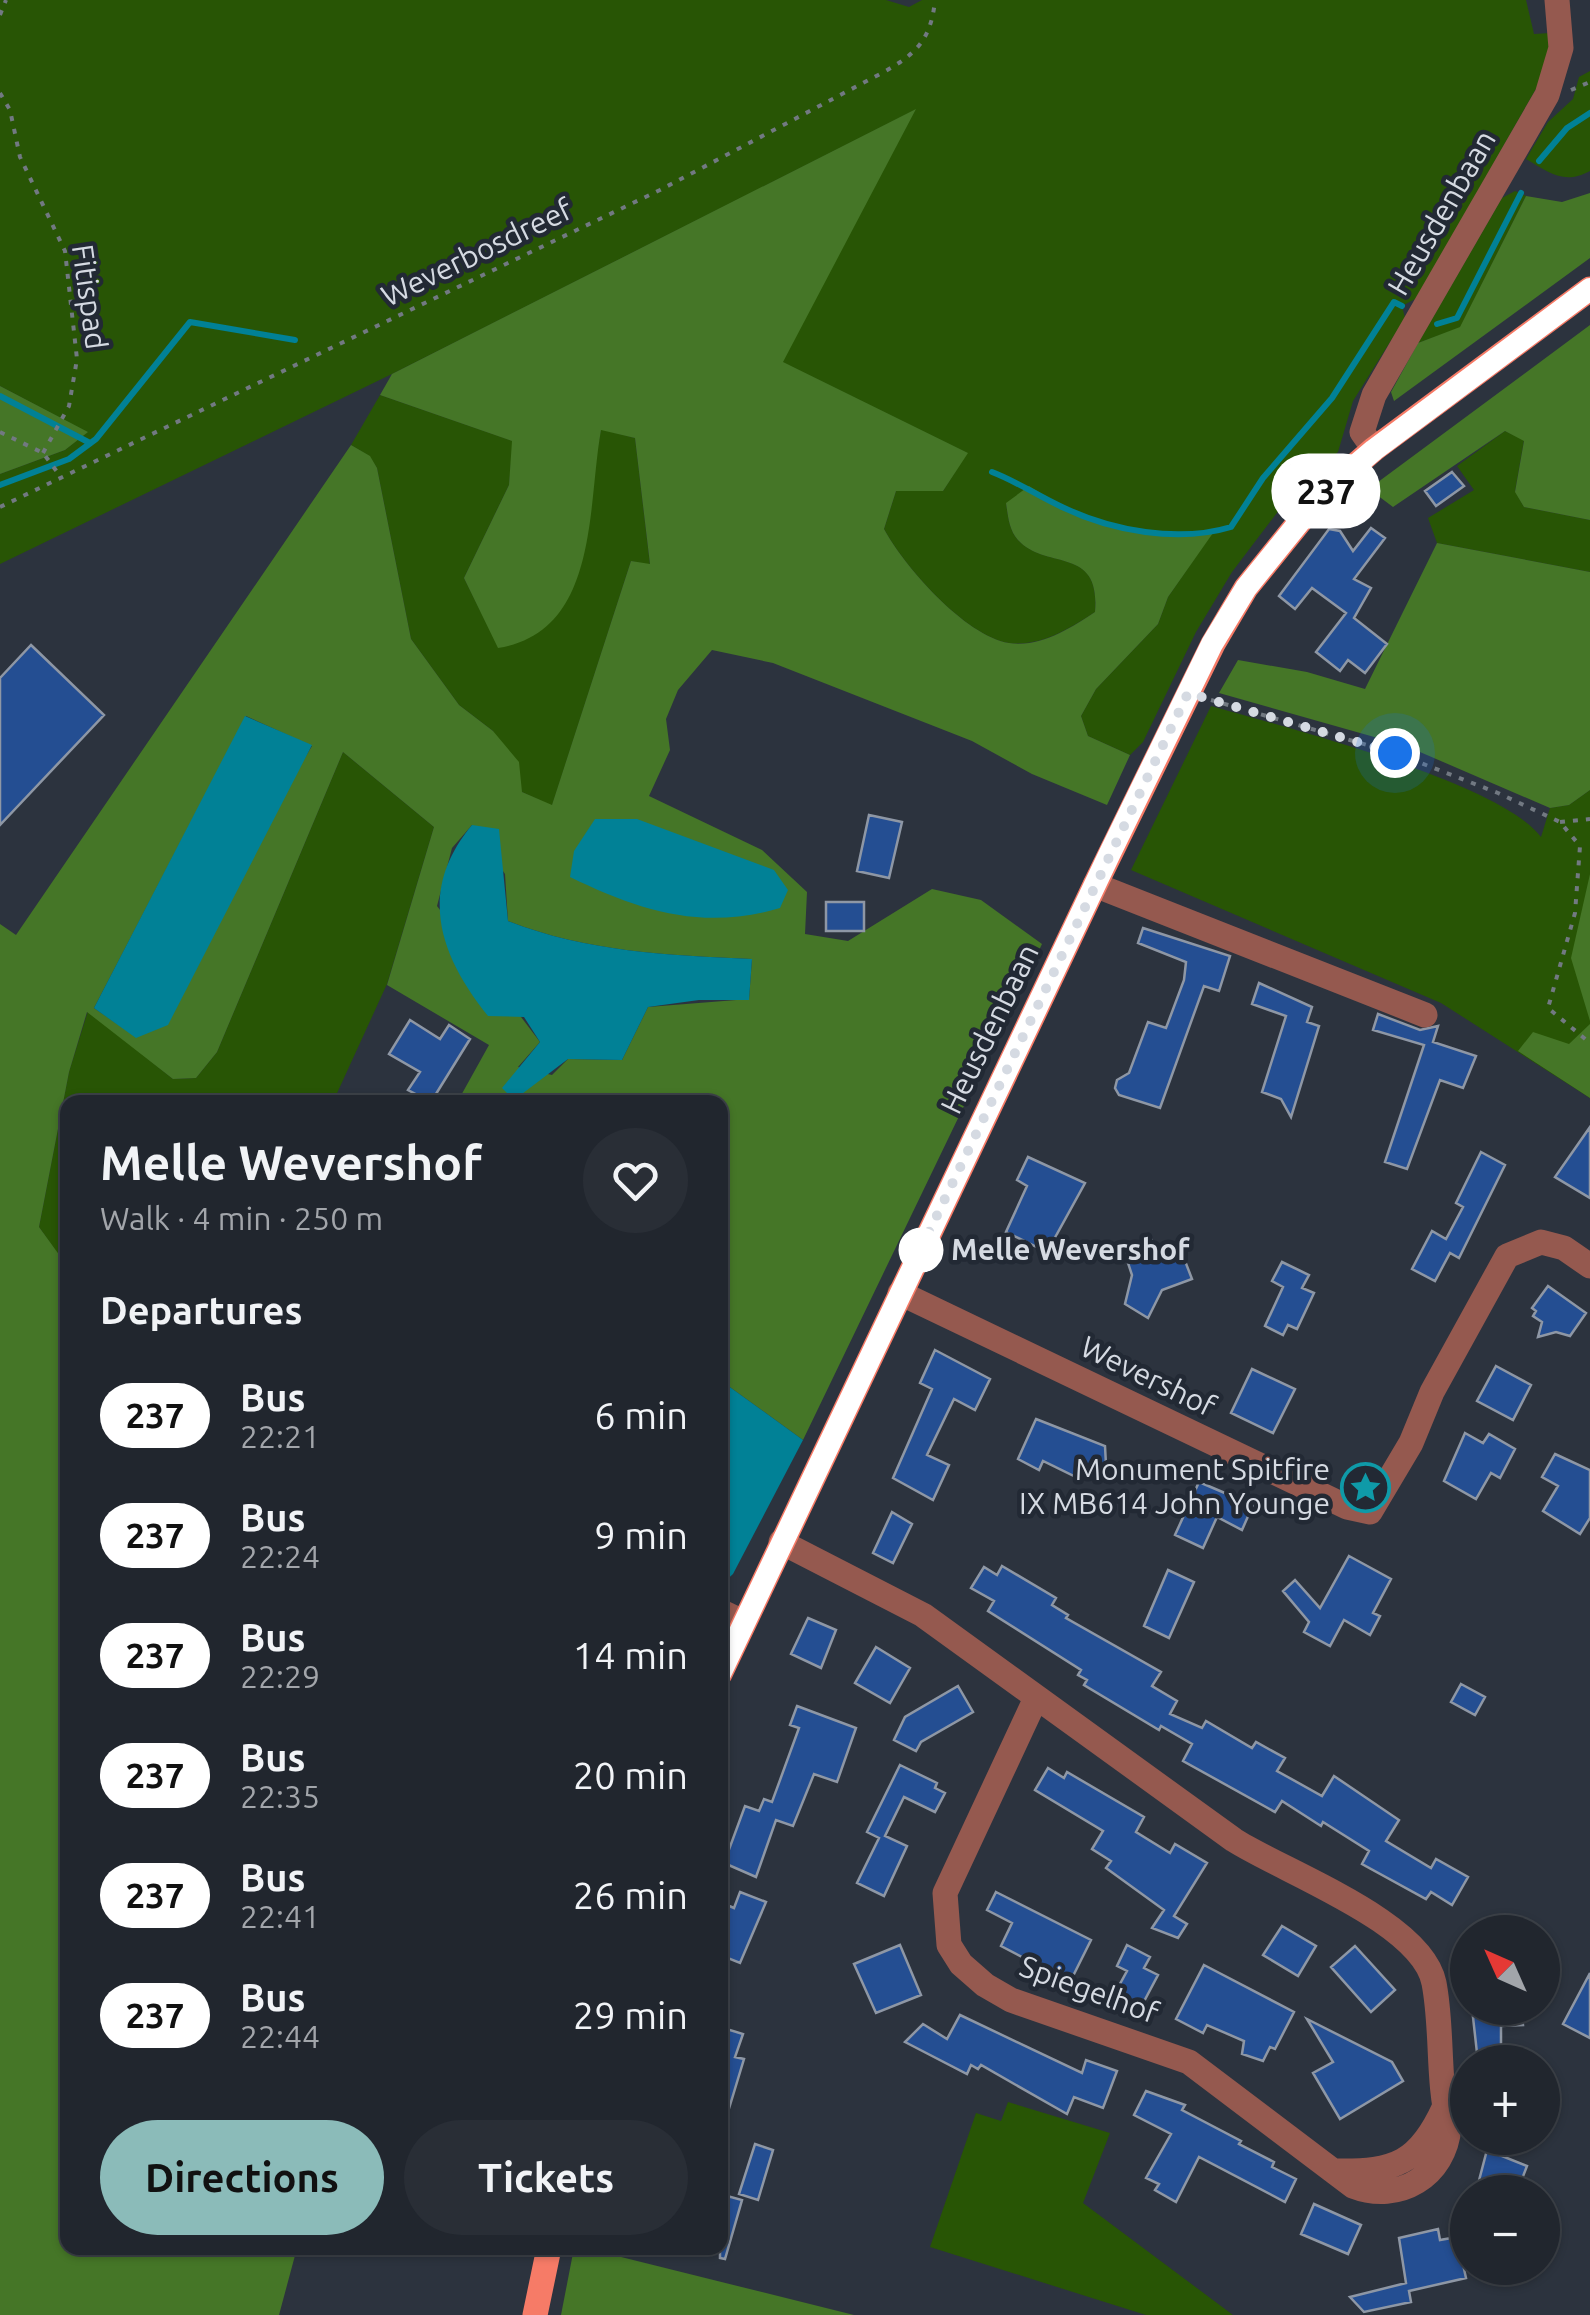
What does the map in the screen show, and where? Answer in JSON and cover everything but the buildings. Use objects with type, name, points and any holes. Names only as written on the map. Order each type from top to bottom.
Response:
[{"type":"main road","name":"Heusdenbaan","points":[[731,1617],[781,1542],[1188,693],[1246,588],[1282,538],[1322,494],[1374,450],[1590,289]]},
{"type":"main road","points":[[534,2315],[547,2255]]},
{"type":"street","name":"Heusdenbaan","points":[[1374,450],[1362,432],[1374,395],[1547,96],[1560,48],[1557,0]]},
{"type":"street","points":[[1095,885],[1426,1015]]},
{"type":"street","name":"Wevershof","points":[[900,1293],[1347,1507],[1370,1512],[1411,1442],[1432,1392],[1506,1256],[1540,1242],[1564,1248],[1590,1266]]},
{"type":"street","name":"Spiegelhof","points":[[781,1542],[923,1615],[1234,1840],[1388,1923],[1417,1948],[1434,1979],[1444,2108],[1422,2147],[1408,2159],[1385,2169],[1336,2171],[1189,2062],[1011,2000],[985,1986],[955,1955],[944,1916],[945,1893],[1036,1698]]},
{"type":"path","points":[[0,15],[6,0]]},
{"type":"path","name":"Weverbosdreef","points":[[0,506],[660,190],[892,67],[920,48],[929,36],[935,0]]},
{"type":"path","name":"Fitispad","points":[[0,93],[10,110],[20,156],[66,250],[77,360],[63,418],[43,453]]},
{"type":"path","points":[[0,432],[43,453],[61,477]]},
{"type":"path","points":[[1188,693],[1395,753],[1560,822],[1580,846],[1575,913],[1548,1008],[1590,1043]]},
{"type":"path","points":[[1560,822],[1589,819]]},
{"type":"green space","points":[[0,0],[886,0],[909,7],[922,0],[1526,0],[1534,34],[1550,33],[1548,64],[1537,87],[1417,298],[1402,306],[1405,318],[1353,401],[1338,452],[1292,493],[1232,572],[1196,632],[1143,742],[1130,755],[1088,736],[1081,716],[1096,689],[1158,624],[1168,597],[1212,533],[1180,535],[1120,527],[1062,507],[1006,503],[1018,540],[1043,555],[1070,562],[1090,577],[1095,612],[1044,639],[1009,643],[992,638],[955,614],[938,597],[884,529],[896,491],[943,491],[967,453],[782,362],[915,110],[392,374],[0,564],[0,474],[65,450],[87,432],[0,386]]},
{"type":"green space","points":[[1590,71],[1590,171],[1572,177],[1557,176],[1526,159],[1548,122],[1573,99],[1579,77]]},
{"type":"green space","points":[[916,109],[783,362],[968,453],[943,491],[896,491],[884,529],[893,544],[955,614],[992,638],[1021,644],[1055,635],[1095,612],[1095,591],[1081,568],[1030,549],[1013,532],[1006,503],[1029,486],[1072,509],[1117,525],[1164,533],[1213,533],[1168,597],[1158,624],[1096,689],[1081,716],[1088,736],[1130,755],[1107,805],[1032,774],[972,741],[773,663],[712,650],[678,690],[666,719],[670,750],[649,796],[762,850],[807,892],[805,934],[848,941],[932,889],[981,900],[1042,944],[803,1440],[728,1386],[728,1095],[461,1095],[489,1045],[387,985],[434,827],[343,752],[217,1052],[196,1078],[173,1079],[87,1012],[65,1095],[60,1095],[60,1118],[39,1227],[60,1256],[60,2255],[295,2255],[279,2315],[0,2315],[0,924],[16,935],[351,445],[370,456],[377,468],[411,639],[459,705],[493,731],[519,762],[522,792],[552,805],[631,561],[650,564],[635,438],[601,430],[589,529],[571,593],[555,618],[531,637],[498,648],[464,578],[509,485],[512,441],[380,395],[392,374]],"holes":[[[246,716],[312,746],[136,1037],[94,1008]],[[472,825],[505,874],[508,921],[598,946],[752,959],[749,999],[648,1007],[622,1060],[568,1059],[552,1075],[518,1067],[540,1042],[437,906],[452,848]]]},
{"type":"green space","points":[[1515,191],[1526,196],[1460,328],[1418,343],[1502,198]]},
{"type":"green space","points":[[1590,193],[1590,258],[1394,401],[1391,392],[1418,343],[1460,327],[1526,196],[1562,202]]},
{"type":"green space","points":[[1590,325],[1590,520],[1524,507],[1515,492],[1524,441],[1505,431],[1393,507],[1373,492],[1374,485]]},
{"type":"green space","points":[[0,386],[88,432],[65,450],[0,474]]},
{"type":"green space","points":[[380,395],[513,441],[509,485],[464,578],[499,648],[591,486],[601,429],[635,438],[650,565],[631,561],[552,806],[522,792],[493,731],[459,705],[411,639],[377,468],[369,456],[351,445]]},
{"type":"green space","points":[[1505,431],[1524,440],[1515,491],[1524,507],[1590,520],[1590,572],[1437,543],[1428,518],[1474,490],[1457,466]]},
{"type":"green space","points":[[1437,543],[1590,572],[1590,790],[1569,805],[1550,808],[1406,746],[1219,693],[1238,660],[1307,672],[1365,689]]},
{"type":"green space","points":[[1211,706],[1337,742],[1438,777],[1518,816],[1541,837],[1550,808],[1569,805],[1590,790],[1590,1098],[1441,1003],[1131,870]]},
{"type":"green space","points":[[343,752],[434,827],[387,984],[336,1095],[65,1095],[88,1011],[173,1079],[196,1078],[217,1052]]},
{"type":"green space","points":[[1590,874],[1590,1021],[1571,958]]},
{"type":"green space","points":[[1590,1024],[1590,1098],[1518,1051],[1533,1032],[1569,1044]]},
{"type":"green space","points":[[60,1118],[60,1257],[39,1227]]},
{"type":"green space","points":[[1008,2102],[1110,2133],[1083,2203],[1233,2315],[1146,2315],[930,2247],[976,2113],[1001,2121]]},
{"type":"green space","points":[[573,2255],[613,2255],[854,2315],[561,2315]]},
{"type":"water","points":[[245,716],[312,745],[168,1025],[136,1038],[94,1008]]},
{"type":"water","points":[[595,819],[637,819],[774,870],[788,890],[780,908],[725,918],[672,914],[622,899],[570,877],[574,851]]},
{"type":"water","points":[[472,825],[499,829],[508,921],[598,946],[752,959],[749,1000],[699,1000],[648,1007],[622,1060],[568,1059],[521,1095],[509,1095],[502,1088],[540,1042],[524,1017],[488,1016],[457,970],[441,922],[440,898],[444,874]]},
{"type":"water","points":[[728,1386],[803,1440],[728,1579]]},
{"type":"waterway","points":[[1539,161],[1567,128],[1590,113]]},
{"type":"waterway","points":[[1437,324],[1457,318],[1521,193]]},
{"type":"waterway","points":[[992,472],[1081,515],[1123,528],[1189,534],[1231,527],[1263,478],[1332,398],[1394,302],[1402,306]]},
{"type":"waterway","points":[[0,485],[69,459],[96,439],[190,322],[295,340]]},
{"type":"waterway","points":[[0,396],[90,443]]},
{"type":"bus line","name":"237","points":[[728,1656],[1110,853],[1212,644],[1246,588],[1282,538],[1322,494],[1374,450],[1590,289]]},
{"type":"place","name":"Melle Wevershof","points":[[921,1250]]},
{"type":"place","name":"Monument Spitfire IX MB614 John Younge","points":[[1365,1487]]},
{"type":"route","points":[[921,1250],[917,1257],[1188,693],[1395,753]]}]
